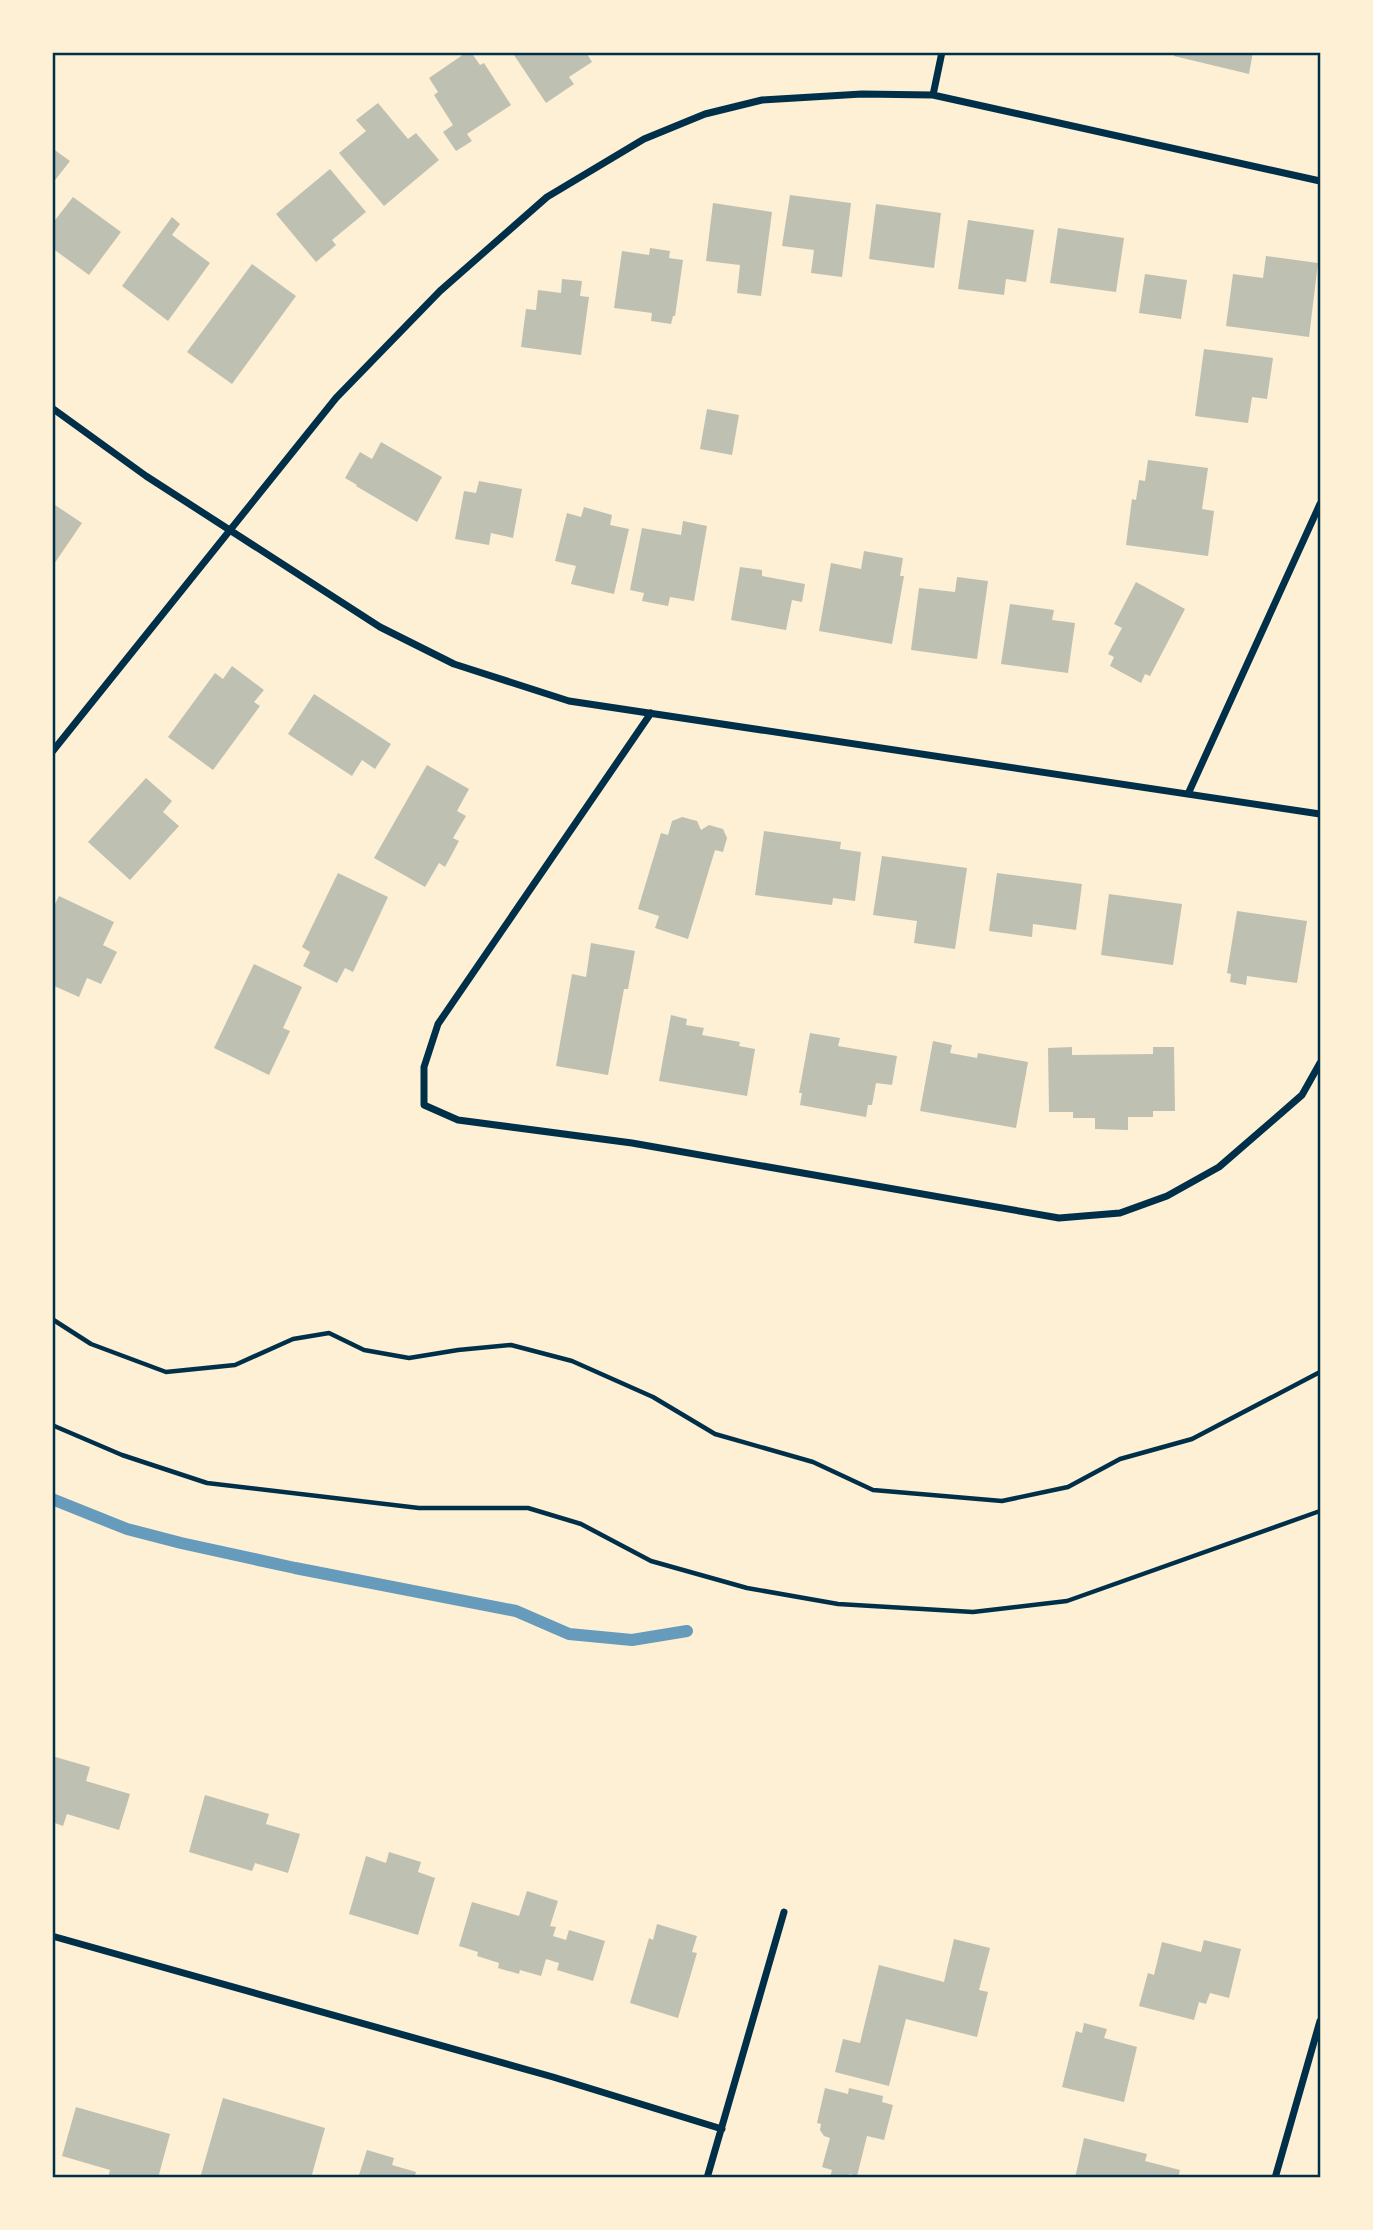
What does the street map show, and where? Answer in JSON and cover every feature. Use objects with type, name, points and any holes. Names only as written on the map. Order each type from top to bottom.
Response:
[{"type":"street","points":[[933,95],[942,52]]},
{"type":"street","points":[[52,752],[336,398],[440,291],[547,197],[644,139],[705,114],[762,100],[862,94],[933,95],[1321,181]]},
{"type":"street","points":[[52,408],[146,476],[380,627],[454,664],[569,701],[1321,814]]},
{"type":"street","points":[[1188,794],[1321,504]]},
{"type":"street","points":[[651,713],[438,1024],[424,1067],[424,1105],[458,1120],[632,1143],[1059,1218],[1119,1213],[1167,1196],[1219,1167],[1302,1095],[1321,1063]]},
{"type":"street","points":[[708,2178],[784,1912]]},
{"type":"street","points":[[52,1936],[553,2077],[722,2129]]},
{"type":"street","points":[[1275,2178],[1321,2021]]},
{"type":"path","points":[[52,1319],[91,1344],[166,1372],[235,1365],[293,1339],[329,1333],[365,1350],[409,1358],[511,1345],[572,1361],[653,1397],[715,1434],[813,1462],[873,1490],[1002,1501],[1068,1487],[1120,1460],[1192,1439],[1321,1372]]},
{"type":"path","points":[[52,1425],[122,1455],[207,1483],[419,1508],[528,1508],[581,1524],[651,1561],[747,1588],[838,1604],[973,1612],[1067,1601],[1321,1511]]},
{"type":"building","points":[[467,52],[471,52],[480,65],[484,63],[511,105],[467,134],[472,141],[456,151],[443,132],[453,125],[434,95],[438,92],[429,78]]},
{"type":"building","points":[[512,52],[586,52],[592,62],[569,77],[574,84],[546,103]]},
{"type":"building","points":[[1175,52],[1253,52],[1249,74],[1174,56]]},
{"type":"building","points":[[378,103],[408,139],[416,133],[439,160],[384,206],[339,153],[366,131],[356,120]]},
{"type":"building","points":[[52,148],[70,161],[52,184]]},
{"type":"building","points":[[330,169],[366,212],[332,240],[336,245],[316,262],[276,214]]},
{"type":"building","points":[[790,195],[851,203],[842,277],[811,273],[814,250],[782,246]]},
{"type":"building","points":[[73,197],[121,232],[89,275],[52,248],[52,224]]},
{"type":"building","points":[[713,203],[772,212],[761,296],[737,293],[740,265],[706,261]]},
{"type":"building","points":[[876,204],[941,213],[934,268],[869,259]]},
{"type":"building","points":[[172,217],[180,224],[172,235],[210,263],[168,321],[122,286]]},
{"type":"building","points":[[968,220],[1034,230],[1026,282],[1006,279],[1004,295],[958,289]]},
{"type":"building","points":[[1058,228],[1124,238],[1116,292],[1050,283]]},
{"type":"building","points":[[650,248],[670,251],[669,258],[683,260],[675,316],[671,324],[651,321],[652,313],[614,308],[622,251],[649,255]]},
{"type":"building","points":[[1266,256],[1318,263],[1309,337],[1226,326],[1233,274],[1263,278]]},
{"type":"building","points":[[252,264],[296,296],[232,384],[187,352]]},
{"type":"building","points":[[1145,274],[1187,280],[1181,319],[1139,313]]},
{"type":"building","points":[[562,279],[582,281],[580,296],[589,297],[581,355],[521,347],[526,309],[536,310],[538,290],[561,293]]},
{"type":"building","points":[[1204,349],[1273,358],[1267,399],[1252,397],[1248,423],[1195,416]]},
{"type":"building","points":[[707,409],[739,415],[732,455],[700,449]]},
{"type":"building","points":[[381,442],[442,477],[417,522],[345,478],[360,452],[372,459]]},
{"type":"building","points":[[1148,460],[1208,468],[1202,509],[1214,511],[1208,556],[1126,545],[1132,499],[1136,500],[1139,480],[1145,481]]},
{"type":"building","points":[[479,481],[522,489],[513,538],[491,533],[489,545],[455,539],[464,491],[476,493]]},
{"type":"building","points":[[52,503],[82,523],[52,567]]},
{"type":"building","points":[[584,507],[612,515],[610,525],[629,529],[614,594],[571,584],[576,566],[555,561],[567,513],[581,517]]},
{"type":"building","points":[[683,521],[707,526],[694,601],[670,597],[668,606],[642,601],[644,593],[630,590],[642,528],[681,535]]},
{"type":"building","points":[[864,551],[903,558],[900,576],[904,576],[892,644],[819,631],[831,563],[861,569]]},
{"type":"building","points":[[740,567],[762,570],[762,576],[805,584],[802,602],[792,600],[786,630],[731,620]]},
{"type":"building","points":[[957,577],[988,581],[977,659],[911,650],[919,588],[955,592]]},
{"type":"building","points":[[1136,582],[1185,609],[1150,676],[1145,674],[1141,683],[1110,666],[1114,657],[1108,654],[1122,628],[1114,624]]},
{"type":"building","points":[[1010,604],[1054,610],[1052,620],[1075,623],[1068,673],[1001,664]]},
{"type":"building","points":[[232,666],[264,690],[254,702],[260,706],[213,770],[168,737],[215,673],[223,679]]},
{"type":"building","points":[[314,694],[391,744],[375,769],[362,760],[352,776],[288,734]]},
{"type":"building","points":[[427,765],[469,789],[457,811],[466,816],[453,838],[459,841],[445,867],[439,863],[425,887],[374,858]]},
{"type":"building","points":[[146,778],[172,801],[163,812],[179,826],[130,880],[88,842]]},
{"type":"building","points":[[682,817],[697,821],[701,830],[709,825],[723,829],[727,838],[723,852],[715,850],[688,939],[655,928],[659,916],[638,909],[661,833],[668,835],[672,821]]},
{"type":"building","points":[[764,831],[841,842],[840,849],[861,852],[855,901],[833,898],[832,905],[755,895]]},
{"type":"building","points":[[882,856],[967,868],[955,949],[914,943],[917,921],[873,915]]},
{"type":"building","points":[[338,873],[388,897],[353,972],[345,968],[337,983],[303,966],[310,952],[302,947]]},
{"type":"building","points":[[997,873],[1082,884],[1076,930],[1033,924],[1032,937],[989,931]]},
{"type":"building","points":[[1109,894],[1182,904],[1173,965],[1101,955]]},
{"type":"building","points":[[59,896],[114,922],[103,945],[117,952],[101,984],[87,978],[79,997],[52,985],[52,910]]},
{"type":"building","points":[[1237,911],[1307,921],[1297,983],[1247,976],[1246,985],[1230,982],[1231,974],[1227,973]]},
{"type":"building","points":[[591,943],[635,951],[628,989],[624,989],[608,1075],[556,1066],[572,974],[586,977]]},
{"type":"building","points":[[254,964],[302,987],[283,1028],[290,1031],[269,1075],[214,1048]]},
{"type":"building","points":[[671,1015],[687,1019],[686,1025],[704,1028],[702,1035],[740,1042],[739,1046],[755,1049],[747,1096],[659,1081]]},
{"type":"building","points":[[810,1033],[840,1038],[838,1046],[897,1056],[892,1085],[876,1083],[872,1105],[868,1105],[866,1117],[800,1105],[802,1093],[799,1093]]},
{"type":"building","points":[[933,1041],[952,1045],[950,1053],[977,1058],[978,1053],[1028,1062],[1016,1128],[920,1111]]},
{"type":"building","points":[[1072,1047],[1072,1055],[1153,1054],[1153,1047],[1174,1047],[1175,1111],[1153,1111],[1153,1117],[1128,1117],[1128,1130],[1095,1129],[1095,1118],[1073,1118],[1073,1112],[1049,1112],[1048,1048]]},
{"type":"building","points":[[52,1756],[90,1767],[86,1781],[130,1794],[119,1830],[67,1814],[63,1826],[52,1822]]},
{"type":"building","points":[[205,1795],[269,1814],[266,1824],[300,1834],[288,1873],[255,1863],[252,1871],[189,1852]]},
{"type":"building","points":[[389,1852],[421,1862],[418,1872],[435,1878],[418,1935],[349,1914],[366,1856],[386,1863]]},
{"type":"building","points":[[527,1891],[558,1901],[550,1926],[556,1927],[553,1936],[566,1940],[569,1930],[605,1941],[593,1981],[557,1970],[559,1963],[546,1959],[541,1976],[520,1970],[519,1974],[498,1968],[499,1963],[477,1956],[478,1952],[459,1946],[472,1902],[519,1916]]},
{"type":"building","points":[[657,1924],[697,1936],[692,1952],[697,1953],[678,2018],[630,2003],[649,1938],[653,1940]]},
{"type":"building","points":[[954,1939],[990,1948],[979,1990],[988,1992],[977,2037],[906,2019],[889,2086],[835,2072],[843,2039],[860,2043],[879,1965],[944,1982]]},
{"type":"building","points":[[1204,1940],[1241,1949],[1229,1998],[1210,1993],[1206,2004],[1199,2002],[1194,2020],[1139,2006],[1148,1973],[1154,1975],[1162,1942],[1201,1952]]},
{"type":"building","points":[[1084,2023],[1107,2029],[1104,2038],[1137,2047],[1124,2102],[1062,2087],[1076,2031],[1082,2033]]},
{"type":"building","points":[[825,2088],[848,2094],[849,2088],[883,2096],[882,2102],[893,2105],[884,2140],[867,2136],[857,2176],[849,2174],[849,2178],[833,2178],[830,2177],[832,2170],[822,2167],[830,2138],[824,2136],[820,2130],[821,2124],[817,2123]]},
{"type":"building","points":[[223,2098],[325,2128],[311,2178],[200,2178]]},
{"type":"building","points":[[76,2107],[170,2134],[158,2178],[108,2178],[110,2170],[62,2156]]},
{"type":"building","points":[[1084,2138],[1147,2154],[1145,2161],[1180,2170],[1178,2178],[1075,2178]]},
{"type":"building","points":[[367,2150],[394,2158],[392,2165],[416,2172],[414,2178],[358,2178]]},
{"type":"waterway","points":[[52,1499],[127,1529],[295,1568],[516,1611],[569,1634],[632,1640],[687,1631]]}]
